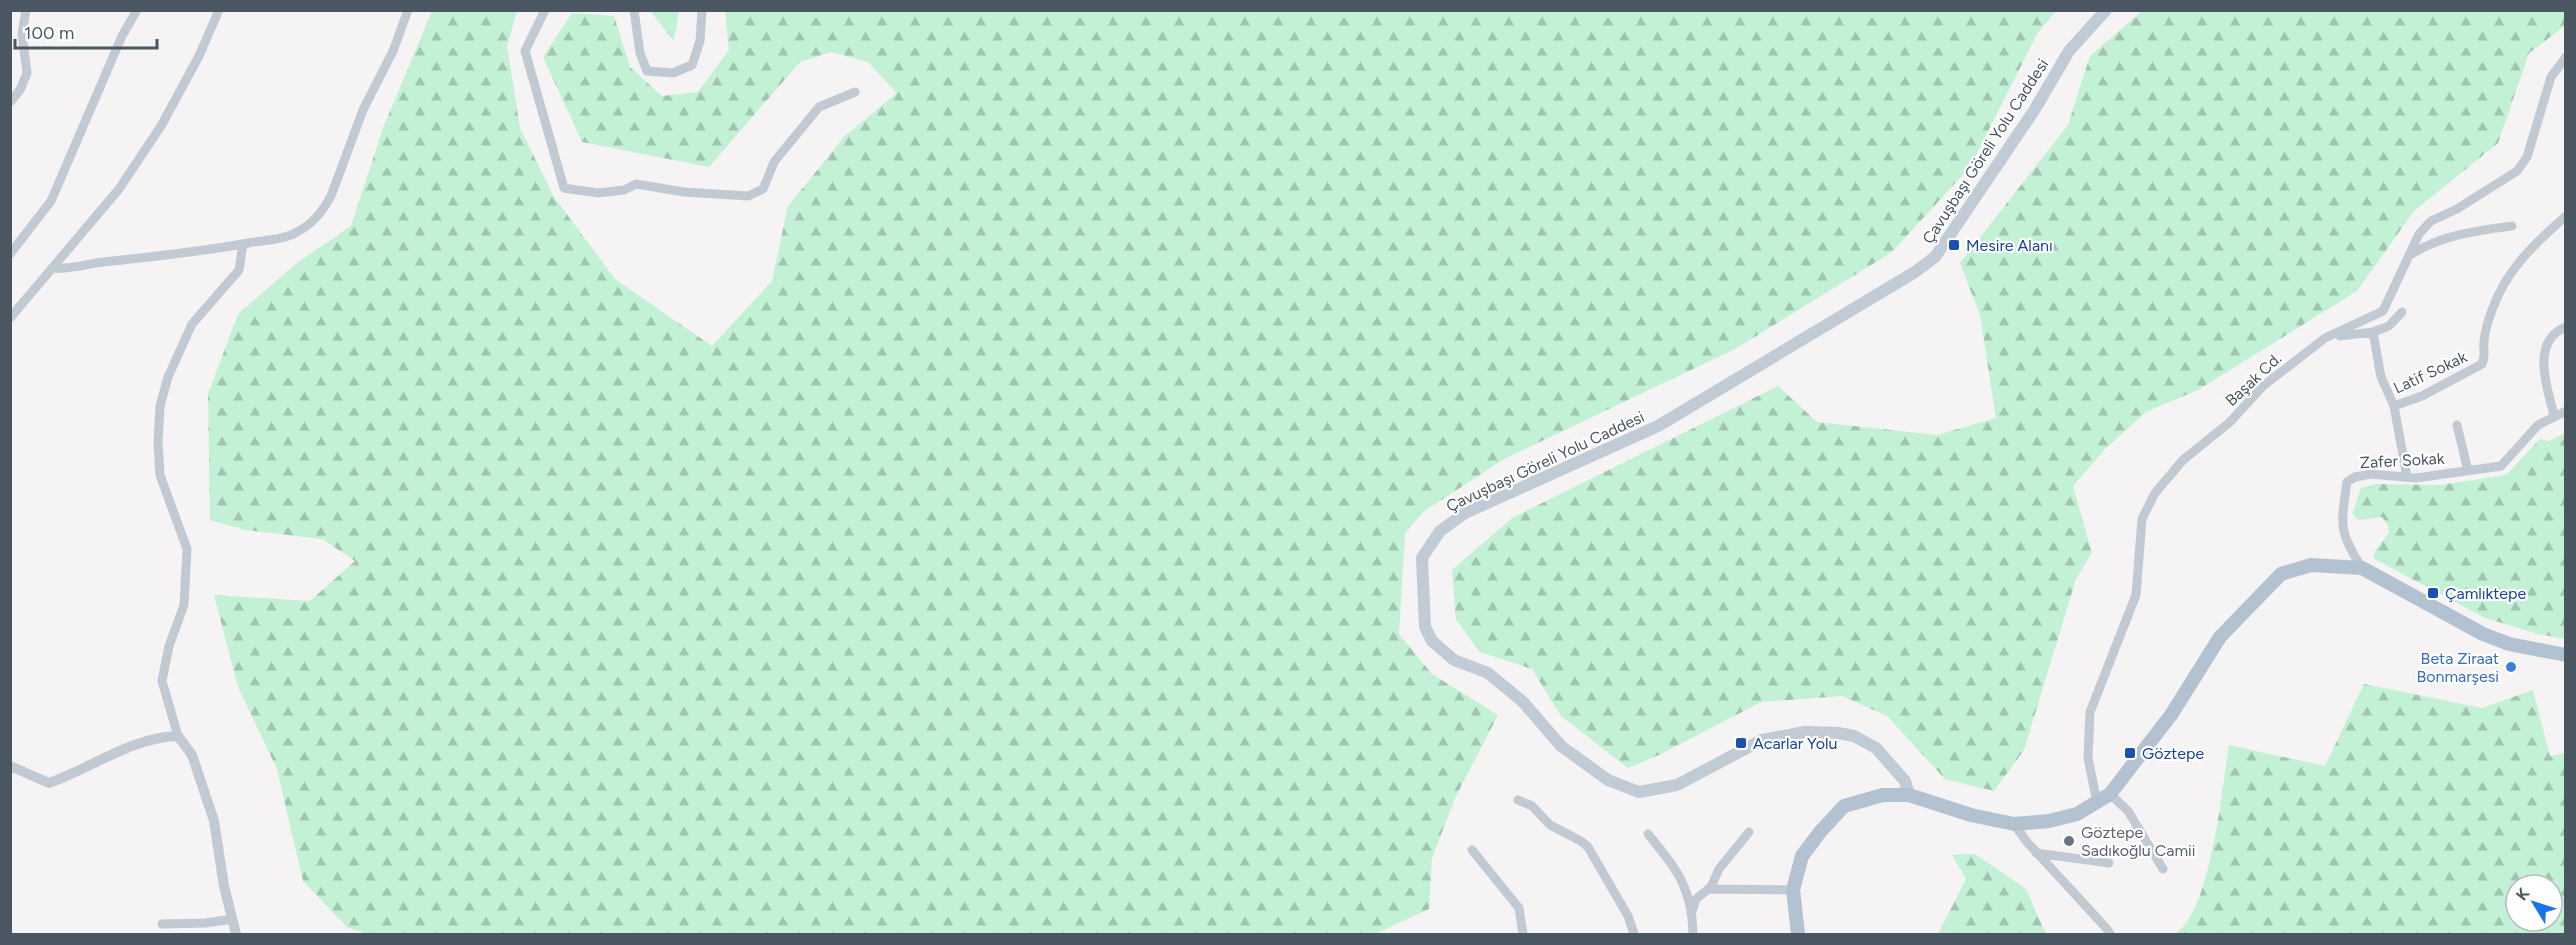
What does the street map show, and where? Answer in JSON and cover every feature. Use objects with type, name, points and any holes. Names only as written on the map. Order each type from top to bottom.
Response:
[{"type":"main road","name":"Çavuşbaşı Göreli Yolu Caddesi","points":[[1909,795],[1905,781],[1876,748],[1854,736],[1838,733],[1805,732],[1762,740],[1677,784],[1639,792],[1608,780],[1561,746],[1523,702],[1488,673],[1454,660],[1432,641],[1425,627],[1422,558],[1440,531],[1465,513],[1658,426],[1915,272],[1935,257],[2035,109],[2069,51],[2106,10]]},
{"type":"main road","points":[[1798,934],[1793,890],[1802,856],[1844,806],[1883,795],[1909,795],[1971,814],[2014,824],[2049,821],[2077,814],[2110,794],[2170,715],[2220,637],[2281,574],[2311,565],[2362,568],[2483,634],[2509,644],[2565,655]]},
{"type":"street","points":[[10,102],[20,90],[27,73],[22,34],[26,10]]},
{"type":"street","points":[[10,255],[51,201],[122,36],[137,10]]},
{"type":"street","points":[[10,318],[119,189],[161,126],[200,56],[219,10]]},
{"type":"street","points":[[53,268],[63,269],[288,236],[316,219],[331,196],[363,110],[393,51],[408,10]]},
{"type":"street","points":[[545,10],[525,51],[564,188],[598,193],[624,190],[636,184],[684,192],[748,196],[763,189],[774,162],[819,107],[855,92]]},
{"type":"street","points":[[634,10],[640,53],[647,71],[673,73],[692,65],[700,40],[702,10]]},
{"type":"street","name":"Başak Cd.","points":[[2097,802],[2088,758],[2090,712],[2136,595],[2142,519],[2156,493],[2183,460],[2230,422],[2263,386],[2325,338],[2383,311],[2419,234],[2431,221],[2457,208],[2517,171],[2527,157],[2551,77],[2565,57]]},
{"type":"street","name":"Latif Sokak","points":[[2394,406],[2422,396],[2482,364],[2486,355],[2484,342],[2492,309],[2510,273],[2539,238],[2565,216]]},
{"type":"street","points":[[2408,257],[2426,245],[2456,234],[2512,226]]},
{"type":"street","points":[[236,934],[224,886],[214,821],[192,755],[178,736],[162,681],[169,646],[184,605],[187,549],[160,475],[158,443],[160,406],[168,377],[192,324],[239,270],[243,244]]},
{"type":"street","points":[[2325,338],[2373,332],[2389,326],[2402,312]]},
{"type":"street","points":[[2554,415],[2543,376],[2544,355],[2550,337],[2565,327]]},
{"type":"street","points":[[2373,332],[2381,377],[2394,406],[2407,477]]},
{"type":"street","name":"Zafer Sokak","points":[[2362,568],[2349,548],[2341,522],[2347,482],[2355,477],[2370,474],[2407,477],[2501,465],[2538,425],[2565,411]]},
{"type":"street","points":[[2457,425],[2468,471]]},
{"type":"street","points":[[10,766],[49,783],[75,774],[148,739],[178,736]]},
{"type":"street","points":[[2110,794],[2128,811],[2163,869]]},
{"type":"street","points":[[1518,800],[1532,806],[1550,825],[1588,847],[1628,916],[1634,934]]},
{"type":"street","points":[[2014,824],[2036,853],[2108,929],[2110,934]]},
{"type":"street","points":[[1692,911],[1696,899],[1708,889],[1719,869],[1749,832]]},
{"type":"street","points":[[1648,834],[1672,863],[1684,884],[1692,911],[1693,934]]},
{"type":"street","points":[[1472,850],[1519,908],[1523,934]]},
{"type":"street","points":[[2036,853],[2109,863]]},
{"type":"street","points":[[1708,889],[1793,890]]},
{"type":"street","points":[[162,924],[232,920]]},
{"type":"green space","points":[[2143,10],[2565,10],[2566,25],[2529,53],[2498,143],[2414,211],[2357,291],[2198,390],[2146,412],[2105,449],[2073,486],[2092,553],[2076,579],[2024,750],[1994,791],[1945,779],[1887,716],[1842,696],[1761,702],[1659,755],[1628,768],[1561,716],[1532,669],[1480,652],[1456,620],[1452,570],[1512,518],[1778,386],[1817,422],[1937,435],[1996,418],[1980,315],[1960,263],[2068,125],[2090,56]]},
{"type":"green space","points":[[432,11],[517,11],[507,46],[520,128],[554,197],[615,279],[712,346],[772,281],[788,206],[845,136],[897,93],[868,62],[831,52],[800,62],[709,167],[582,142],[543,57],[572,13],[614,16],[630,67],[662,96],[698,92],[729,50],[725,11],[2056,11],[2037,34],[1970,167],[1892,252],[1735,349],[1504,459],[1423,512],[1405,533],[1399,634],[1432,674],[1498,715],[1455,798],[1432,858],[1429,909],[1375,934],[367,934],[347,927],[303,881],[277,769],[238,687],[214,595],[310,601],[355,561],[322,539],[245,530],[210,520],[208,394],[238,314],[297,263],[351,226],[383,128]]},
{"type":"green space","points":[[650,11],[679,11],[674,41]]},
{"type":"green space","points":[[2565,433],[2565,639],[2538,634],[2485,618],[2373,558],[2376,549],[2389,533],[2388,525],[2382,517],[2359,520],[2352,514],[2361,488],[2376,484],[2440,485],[2506,475],[2540,439],[2549,441]]},
{"type":"green space","points":[[2364,684],[2482,708],[2533,690],[2550,756],[2565,753],[2565,934],[2175,934],[2187,921],[2198,901],[2206,876],[2213,847],[2229,745],[2325,766]]},
{"type":"green space","points":[[1975,854],[2026,889],[2046,934],[1938,934],[1966,879],[1952,855]]},
{"type":"place","name":"Mesire Alanı","points":[[1954,245]]},
{"type":"place","name":"Çamlıktepe","points":[[2433,593]]},
{"type":"place","name":"Beta Ziraat Bonmarşesi","points":[[2511,667]]},
{"type":"place","name":"Acarlar Yolu","points":[[1741,743]]},
{"type":"place","name":"Göztepe","points":[[2130,753]]},
{"type":"place","name":"Göztepe Sadıkoğlu Camii","points":[[2069,841]]}]
